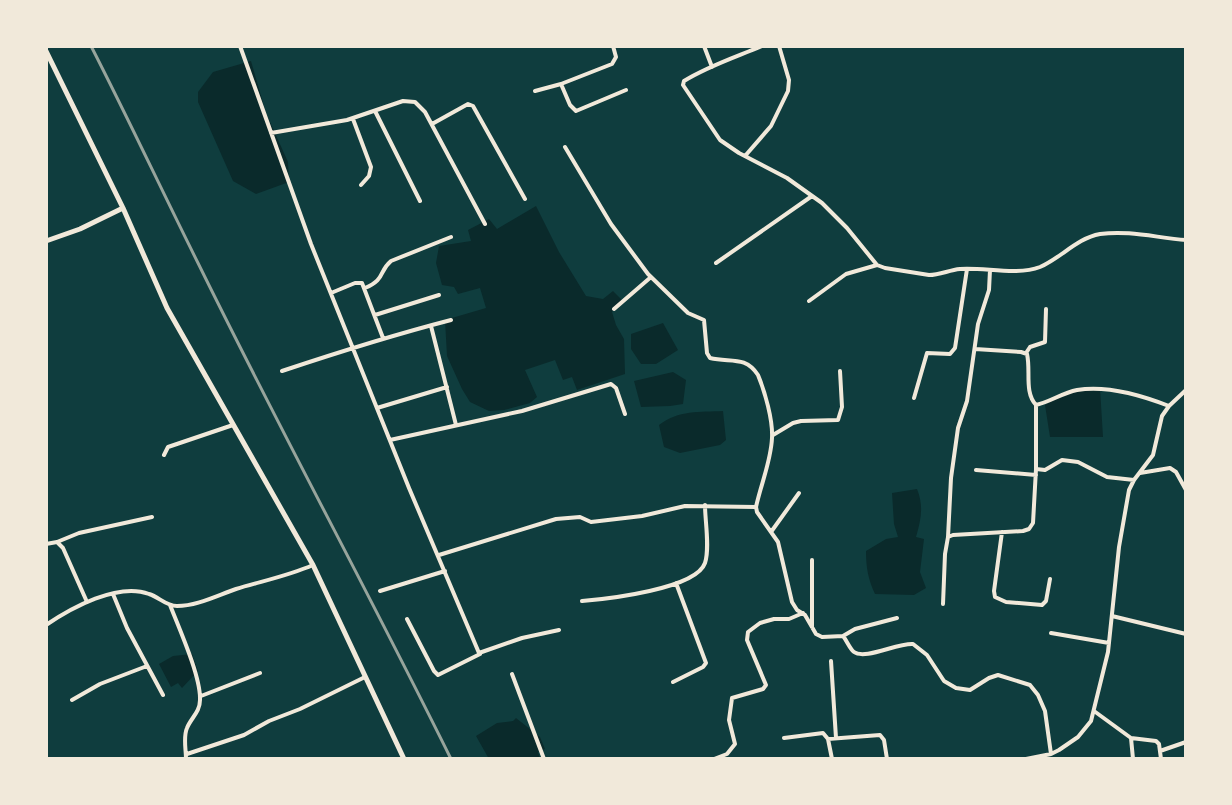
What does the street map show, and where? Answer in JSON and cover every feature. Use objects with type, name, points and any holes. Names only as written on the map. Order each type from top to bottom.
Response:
[{"type":"street","points":[[240,46],[331,293],[480,654]]},
{"type":"street","points":[[535,91],[612,64],[616,57],[613,46]]},
{"type":"street","points":[[704,46],[712,67]]},
{"type":"street","points":[[762,46],[687,79],[683,85],[720,140],[787,178],[822,203],[877,265],[929,275],[957,269],[1020,270],[1041,267],[1098,235],[1142,233],[1186,240]]},
{"type":"street","points":[[745,156],[771,126],[788,91],[789,80],[779,46]]},
{"type":"street","points":[[46,51],[123,208],[167,308],[313,565],[404,759]]},
{"type":"street","points":[[561,84],[576,111],[626,90]]},
{"type":"street","points":[[271,133],[353,119],[397,102],[410,101],[421,106],[432,124],[485,224]]},
{"type":"street","points":[[432,124],[468,104],[473,106],[525,199]]},
{"type":"street","points":[[375,111],[420,201]]},
{"type":"street","points":[[353,119],[371,167],[369,176],[361,185]]},
{"type":"street","points":[[565,147],[611,224],[651,277],[688,313],[704,320],[710,358],[746,362],[754,368],[762,384],[773,435],[756,507],[780,551],[792,602],[797,610],[803,613],[819,636],[843,636],[855,629],[897,618]]},
{"type":"street","points":[[716,263],[812,196]]},
{"type":"street","points":[[46,241],[123,208]]},
{"type":"street","points":[[365,288],[378,281],[391,261],[451,237]]},
{"type":"street","points":[[809,301],[846,274],[877,265]]},
{"type":"street","points":[[914,398],[927,353],[950,354],[955,348],[967,269]]},
{"type":"street","points":[[943,604],[952,465],[958,428],[967,401],[980,314],[989,290],[990,270]]},
{"type":"street","points":[[614,309],[651,277]]},
{"type":"street","points":[[331,293],[362,283],[383,338]]},
{"type":"street","points":[[375,315],[439,295]]},
{"type":"street","points":[[1026,353],[1030,347],[1045,342],[1046,309]]},
{"type":"street","points":[[282,371],[353,347],[451,320]]},
{"type":"street","points":[[431,325],[456,425]]},
{"type":"street","points":[[975,349],[1026,353]]},
{"type":"street","points":[[948,537],[1027,530],[1033,523],[1036,405],[1029,393],[1026,353]]},
{"type":"street","points":[[773,435],[801,421],[838,420],[842,407],[840,371]]},
{"type":"street","points":[[390,440],[522,411],[611,384],[615,386],[625,414]]},
{"type":"street","points":[[377,408],[447,387]]},
{"type":"street","points":[[1036,405],[1071,392],[1090,389],[1143,396],[1169,406]]},
{"type":"street","points":[[1026,759],[1051,754],[1087,728],[1094,711],[1109,643],[1127,497],[1134,480],[1153,455],[1159,425],[1169,406],[1186,390]]},
{"type":"street","points":[[164,455],[168,447],[234,425]]},
{"type":"street","points":[[976,470],[1036,472],[1062,460],[1078,462],[1107,477],[1134,480]]},
{"type":"street","points":[[1140,473],[1170,468],[1176,472],[1186,490]]},
{"type":"street","points":[[771,532],[799,493]]},
{"type":"street","points":[[582,601],[654,590],[693,576],[705,565],[705,505]]},
{"type":"street","points":[[438,555],[556,519],[580,517],[591,522],[642,516],[685,506],[756,507]]},
{"type":"street","points":[[46,544],[79,533],[152,517]]},
{"type":"street","points":[[1002,532],[994,595],[1000,601],[1040,606],[1046,601],[1050,579]]},
{"type":"street","points":[[57,542],[63,548],[87,602]]},
{"type":"street","points":[[812,560],[812,630]]},
{"type":"street","points":[[46,625],[87,602],[113,594],[149,594],[170,605],[179,606],[313,565]]},
{"type":"street","points":[[380,591],[445,571]]},
{"type":"street","points":[[673,682],[706,663],[676,583]]},
{"type":"street","points":[[113,594],[127,628],[163,695]]},
{"type":"street","points":[[170,605],[201,696],[199,710],[186,729],[186,757],[244,735],[365,677]]},
{"type":"street","points":[[714,759],[727,754],[735,744],[729,720],[732,698],[766,685],[747,640],[748,632],[760,623],[789,619],[803,613]]},
{"type":"street","points":[[1112,616],[1186,634]]},
{"type":"street","points":[[407,619],[438,675],[522,638],[559,630]]},
{"type":"street","points":[[1051,633],[1109,643]]},
{"type":"street","points":[[843,636],[852,650],[861,654],[913,644],[927,655],[944,681],[956,688],[970,690],[998,675],[1030,685],[1045,711],[1051,754]]},
{"type":"street","points":[[831,661],[836,738]]},
{"type":"street","points":[[72,700],[100,684],[147,666]]},
{"type":"street","points":[[201,696],[260,673]]},
{"type":"street","points":[[512,674],[544,759]]},
{"type":"street","points":[[1094,711],[1131,738],[1156,741],[1161,759]]},
{"type":"street","points":[[784,738],[823,733],[828,739],[832,759]]},
{"type":"street","points":[[828,739],[880,735],[884,740],[887,759]]},
{"type":"street","points":[[1131,738],[1133,759]]},
{"type":"street","points":[[1160,751],[1186,742]]},
{"type":"water","points":[[251,61],[266,113],[288,162],[289,182],[256,194],[233,181],[198,102],[198,92],[213,72]]},
{"type":"water","points":[[536,206],[586,296],[603,299],[613,291],[622,300],[612,312],[624,339],[625,374],[577,390],[572,377],[563,380],[555,360],[525,370],[537,397],[530,403],[489,411],[470,402],[447,356],[445,320],[486,308],[480,288],[458,294],[454,287],[442,285],[436,263],[439,246],[471,241],[468,230],[489,219],[497,229]]},
{"type":"water","points":[[663,323],[678,350],[656,364],[641,364],[631,349],[631,334]]},
{"type":"water","points":[[673,372],[686,380],[683,404],[641,407],[634,381]]},
{"type":"water","points":[[1100,388],[1103,437],[1050,437],[1045,405],[1066,392]]},
{"type":"water","points":[[723,411],[726,440],[720,445],[680,453],[664,447],[659,425],[666,420],[690,413]]},
{"type":"water","points":[[917,489],[921,513],[916,537],[924,539],[920,572],[926,588],[914,595],[875,594],[868,573],[866,551],[886,539],[898,537],[892,493]]},
{"type":"water","points":[[192,654],[198,671],[182,688],[178,683],[171,687],[159,664],[173,656]]},
{"type":"water","points":[[516,718],[540,737],[545,749],[538,752],[540,759],[489,759],[476,736],[497,723]]},
{"type":"railway","points":[[91,46],[229,325],[451,759]]}]
